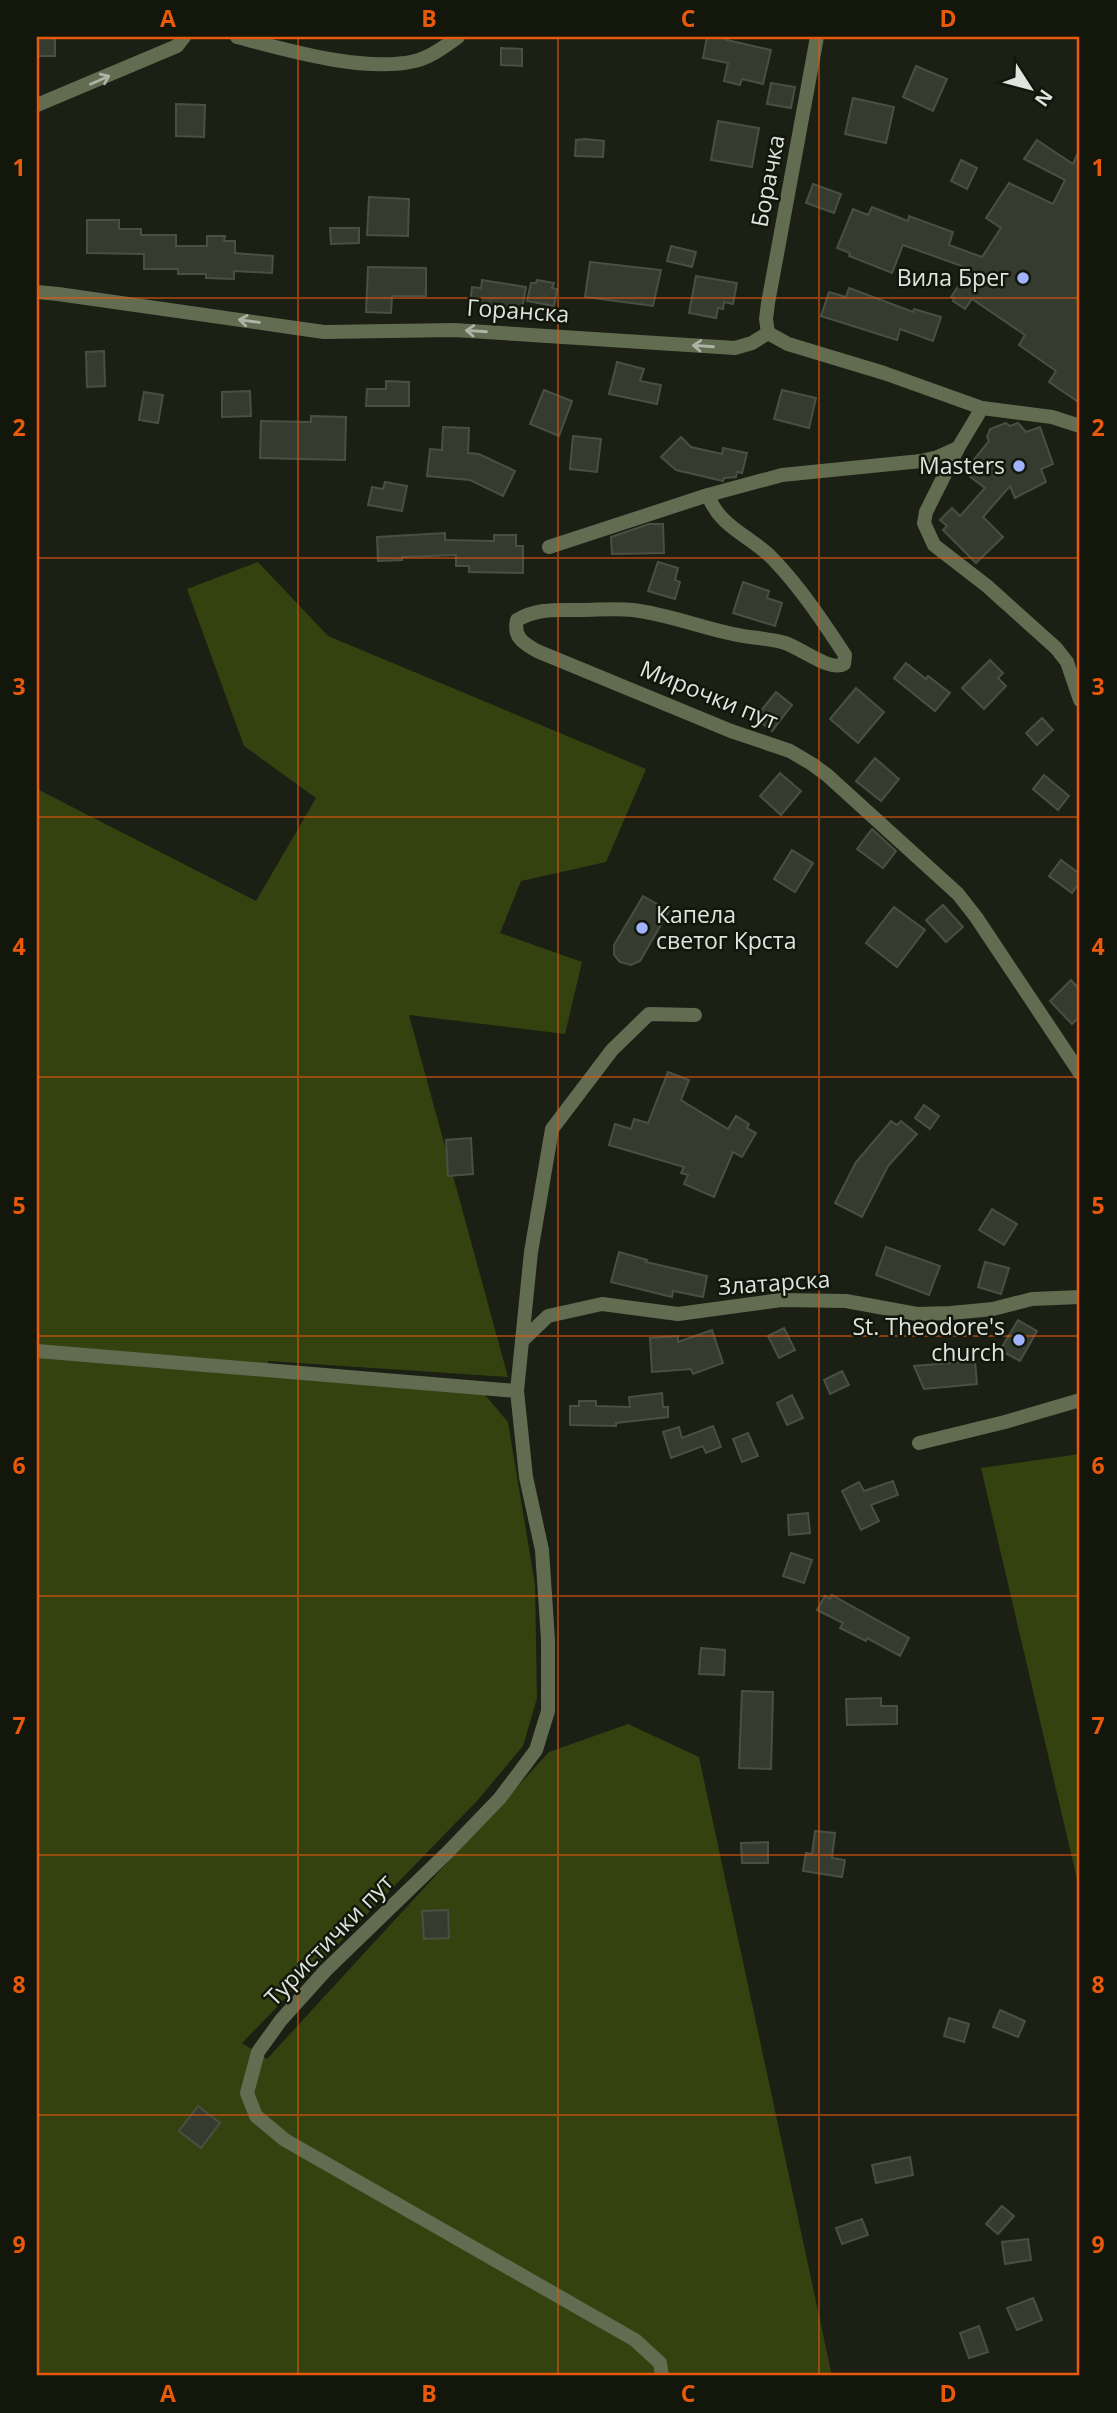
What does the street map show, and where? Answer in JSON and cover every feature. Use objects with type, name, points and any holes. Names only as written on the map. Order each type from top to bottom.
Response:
[{"type":"street","points":[[37,105],[177,46],[184,37]]},
{"type":"street","points":[[237,37],[336,59],[384,64],[426,57],[458,37]]},
{"type":"street","name":"Борачка","points":[[768,333],[768,303],[817,37]]},
{"type":"street","name":"Горанска","points":[[37,292],[324,332],[454,330],[736,348],[752,343],[768,333]]},
{"type":"street","points":[[768,333],[788,344],[884,373],[982,408],[1052,417],[1080,426]]},
{"type":"street","points":[[982,408],[958,448],[926,512],[924,523],[928,535],[934,545],[987,586],[1056,648],[1067,662],[1080,699]]},
{"type":"street","points":[[549,547],[708,495],[782,475],[921,461],[958,448]]},
{"type":"street","name":"Мирочки пут","points":[[708,495],[719,516],[774,559],[819,618],[846,659],[839,667],[782,642],[731,634],[684,620],[633,610],[546,609],[517,620],[515,629],[519,638],[537,651],[731,731],[790,751],[827,775],[958,894],[1080,1073]]},
{"type":"street","name":"Туристички пут","points":[[662,2376],[660,2363],[626,2334],[460,2242],[285,2140],[256,2116],[247,2093],[258,2052],[281,2021],[326,1970],[491,1807],[536,1751],[548,1711],[548,1640],[542,1550],[526,1477],[517,1391],[531,1252],[552,1129],[612,1050],[649,1014],[695,1015]]},
{"type":"street","name":"Златарска","points":[[522,1341],[548,1316],[602,1304],[678,1314],[781,1300],[846,1301],[917,1314],[951,1314],[993,1309],[1032,1299],[1080,1297]]},
{"type":"street","points":[[37,1351],[517,1391]]},
{"type":"street","points":[[919,1443],[1080,1400]]},
{"type":"green space","points":[[258,562],[328,636],[646,769],[606,862],[521,881],[500,933],[582,962],[565,1034],[409,1015],[508,1377],[268,1361],[269,1376],[485,1395],[508,1422],[535,1585],[537,1698],[523,1746],[476,1802],[242,2043],[267,2059],[549,1752],[628,1724],[699,1757],[832,2376],[37,2376],[37,789],[256,901],[316,798],[244,746],[187,589]]},
{"type":"green space","points":[[1080,1454],[1080,1892],[981,1468]]},
{"type":"building","points":[[37,37],[55,37],[55,56],[37,56]]},
{"type":"building","points":[[707,37],[728,37],[727,40],[771,50],[763,84],[742,79],[740,85],[724,81],[728,63],[703,58]]},
{"type":"building","points":[[501,48],[522,49],[522,66],[501,65]]},
{"type":"building","points":[[916,66],[947,79],[933,111],[903,97]]},
{"type":"building","points":[[771,83],[795,87],[791,108],[767,104]]},
{"type":"building","points":[[853,98],[894,107],[886,143],[845,134]]},
{"type":"building","points":[[176,104],[205,105],[204,137],[176,136]]},
{"type":"building","points":[[718,121],[759,128],[752,167],[711,160]]},
{"type":"building","points":[[576,140],[604,141],[603,157],[575,156]]},
{"type":"building","points":[[1037,140],[1073,164],[1080,148],[1080,403],[1049,382],[1056,371],[1019,345],[1025,335],[972,299],[965,309],[953,301],[954,298],[951,297],[970,269],[903,245],[892,273],[849,256],[850,253],[837,248],[853,209],[868,215],[872,207],[908,221],[909,216],[953,232],[949,245],[982,257],[1001,228],[986,218],[1009,183],[1053,204],[1065,180],[1024,159]]},
{"type":"building","points":[[961,160],[977,168],[967,189],[951,181]]},
{"type":"building","points":[[813,184],[841,194],[834,213],[806,203]]},
{"type":"building","points":[[369,197],[409,199],[408,236],[367,235]]},
{"type":"building","points":[[87,220],[119,220],[119,229],[141,229],[141,235],[176,235],[176,246],[207,246],[207,236],[225,236],[224,241],[235,241],[235,253],[273,256],[272,273],[234,271],[234,279],[206,278],[206,274],[178,274],[178,269],[144,269],[144,254],[87,253]]},
{"type":"building","points":[[330,228],[359,228],[359,243],[331,244]]},
{"type":"building","points":[[671,246],[696,252],[692,267],[667,261]]},
{"type":"building","points":[[590,262],[661,270],[653,306],[585,297]]},
{"type":"building","points":[[368,267],[426,268],[426,296],[392,296],[391,313],[366,312]]},
{"type":"building","points":[[696,276],[737,283],[733,304],[724,302],[723,309],[718,308],[716,318],[689,313]]},
{"type":"building","points":[[482,280],[526,287],[522,309],[470,302],[472,287],[481,288]]},
{"type":"building","points":[[537,280],[554,283],[552,288],[557,289],[554,306],[527,301],[531,283],[536,283]]},
{"type":"building","points":[[849,288],[913,312],[914,309],[941,317],[933,341],[900,329],[897,340],[821,316],[829,292],[846,297]]},
{"type":"building","points":[[104,351],[105,386],[87,387],[86,352]]},
{"type":"building","points":[[617,362],[644,369],[640,381],[661,385],[657,404],[609,394]]},
{"type":"building","points":[[386,381],[409,382],[409,406],[366,406],[367,389],[386,389]]},
{"type":"building","points":[[544,390],[572,401],[559,436],[530,424]]},
{"type":"building","points":[[782,390],[816,398],[809,428],[774,419]]},
{"type":"building","points":[[250,391],[251,416],[222,417],[222,392]]},
{"type":"building","points":[[144,392],[163,395],[158,423],[139,420]]},
{"type":"building","points":[[311,416],[346,417],[345,460],[260,458],[261,421],[311,422]]},
{"type":"building","points":[[1006,423],[1010,426],[1018,423],[1026,432],[1040,427],[1053,464],[1041,469],[1046,482],[1015,498],[1010,486],[983,517],[1003,537],[976,563],[943,530],[947,526],[940,520],[952,508],[960,516],[985,488],[964,472],[989,441],[987,437],[990,429]]},
{"type":"building","points":[[443,427],[469,428],[468,453],[479,454],[515,471],[503,496],[470,480],[427,476],[430,449],[442,450]]},
{"type":"building","points":[[573,436],[601,439],[597,472],[570,469]]},
{"type":"building","points":[[681,437],[691,447],[722,454],[723,448],[747,453],[742,473],[737,472],[736,477],[724,478],[723,481],[676,470],[661,457]]},
{"type":"building","points":[[385,482],[407,486],[402,511],[368,505],[372,487],[383,489]]},
{"type":"building","points":[[649,524],[663,524],[664,553],[612,554],[611,537]]},
{"type":"building","points":[[445,533],[445,540],[494,541],[494,535],[516,535],[516,546],[523,546],[523,573],[469,572],[469,566],[456,566],[456,555],[402,557],[402,560],[378,561],[377,537]]},
{"type":"building","points":[[658,562],[678,568],[675,580],[680,582],[675,599],[648,591]]},
{"type":"building","points":[[743,582],[769,591],[767,598],[782,603],[775,626],[733,613]]},
{"type":"building","points":[[990,660],[1003,673],[998,678],[1006,686],[984,709],[962,688]]},
{"type":"building","points":[[906,663],[950,693],[935,711],[894,678]]},
{"type":"building","points":[[856,688],[884,712],[858,743],[830,719]]},
{"type":"building","points":[[776,692],[792,705],[772,731],[755,718]]},
{"type":"building","points":[[1042,718],[1053,730],[1037,745],[1026,733]]},
{"type":"building","points":[[875,758],[899,779],[881,801],[856,781]]},
{"type":"building","points":[[780,773],[801,791],[781,815],[760,796]]},
{"type":"building","points":[[1044,775],[1069,796],[1058,810],[1033,789]]},
{"type":"building","points":[[872,829],[896,851],[883,868],[857,849]]},
{"type":"building","points":[[792,850],[813,863],[795,892],[774,879]]},
{"type":"building","points":[[1061,860],[1080,874],[1080,882],[1072,893],[1049,876]]},
{"type":"building","name":"Капела светог Крста","points":[[643,896],[669,911],[640,961],[631,965],[620,962],[614,955],[614,945]]},
{"type":"building","points":[[943,905],[963,927],[946,942],[926,920]]},
{"type":"building","points":[[894,907],[925,930],[897,967],[866,943]]},
{"type":"building","points":[[1071,980],[1080,990],[1080,1016],[1072,1024],[1050,1001]]},
{"type":"building","points":[[668,1072],[689,1080],[681,1100],[728,1129],[736,1116],[749,1124],[747,1128],[756,1133],[742,1157],[733,1152],[714,1197],[684,1184],[688,1175],[681,1173],[684,1167],[609,1145],[615,1124],[631,1129],[634,1119],[648,1123]]},
{"type":"building","points":[[924,1105],[939,1116],[930,1129],[915,1118]]},
{"type":"building","points":[[891,1121],[897,1125],[901,1121],[917,1134],[888,1166],[862,1217],[835,1203],[856,1162]]},
{"type":"building","points":[[471,1138],[473,1174],[448,1176],[446,1140]]},
{"type":"building","points":[[992,1209],[1017,1224],[1004,1245],[979,1230]]},
{"type":"building","points":[[886,1247],[940,1266],[929,1295],[876,1275]]},
{"type":"building","points":[[619,1252],[647,1260],[646,1262],[707,1276],[703,1297],[673,1291],[672,1297],[611,1282]]},
{"type":"building","points":[[985,1262],[1009,1268],[1001,1294],[978,1287]]},
{"type":"building","name":"St. Theodore's church","points":[[1018,1320],[1037,1331],[1020,1361],[1000,1350]]},
{"type":"building","points":[[784,1328],[795,1350],[779,1358],[768,1336]]},
{"type":"building","points":[[712,1330],[723,1363],[693,1374],[691,1369],[652,1372],[650,1338],[678,1336],[678,1342]]},
{"type":"building","points":[[975,1361],[977,1384],[924,1389],[914,1366]]},
{"type":"building","points":[[842,1371],[849,1385],[830,1394],[824,1380]]},
{"type":"building","points":[[662,1393],[663,1407],[668,1407],[668,1417],[616,1423],[616,1426],[570,1425],[570,1406],[579,1406],[579,1401],[596,1401],[596,1406],[630,1407],[629,1397]]},
{"type":"building","points":[[792,1395],[803,1418],[787,1425],[777,1403]]},
{"type":"building","points":[[713,1426],[721,1447],[706,1453],[703,1446],[671,1458],[663,1432],[679,1427],[682,1438]]},
{"type":"building","points":[[748,1433],[758,1456],[742,1462],[733,1439]]},
{"type":"building","points":[[893,1481],[898,1495],[871,1505],[879,1521],[861,1530],[842,1491],[859,1482],[864,1491]]},
{"type":"building","points":[[808,1513],[810,1533],[789,1535],[788,1515]]},
{"type":"building","points":[[791,1553],[812,1560],[804,1583],[783,1576]]},
{"type":"building","points":[[832,1595],[909,1638],[900,1656],[867,1638],[866,1641],[840,1628],[843,1623],[817,1610],[825,1596],[830,1599]]},
{"type":"building","points":[[701,1648],[725,1650],[724,1675],[699,1674]]},
{"type":"building","points":[[742,1691],[773,1692],[771,1769],[739,1768]]},
{"type":"building","points":[[881,1698],[881,1706],[897,1706],[897,1724],[847,1725],[846,1699]]},
{"type":"building","points":[[815,1831],[835,1833],[832,1858],[845,1860],[842,1877],[803,1871],[806,1853],[812,1854]]},
{"type":"building","points":[[768,1842],[768,1863],[742,1863],[741,1843]]},
{"type":"building","points":[[448,1910],[449,1938],[424,1939],[422,1911]]},
{"type":"building","points":[[1000,2010],[1025,2021],[1018,2037],[993,2027]]},
{"type":"building","points":[[949,2018],[969,2024],[964,2042],[944,2036]]},
{"type":"building","points":[[198,2106],[220,2123],[201,2148],[179,2131]]},
{"type":"building","points":[[910,2157],[913,2175],[876,2183],[872,2165]]},
{"type":"building","points":[[1002,2206],[1014,2216],[998,2234],[986,2224]]},
{"type":"building","points":[[862,2219],[868,2235],[842,2244],[836,2228]]},
{"type":"building","points":[[1028,2239],[1031,2260],[1005,2264],[1002,2242]]},
{"type":"building","points":[[1033,2298],[1042,2320],[1017,2330],[1007,2308]]},
{"type":"building","points":[[979,2326],[988,2352],[969,2358],[960,2333]]},
{"type":"place","name":"Вила Брег","points":[[1023,278]]},
{"type":"place","name":"Masters","points":[[1019,466]]},
{"type":"place","name":"Капела светог Крста","points":[[642,928]]},
{"type":"place","name":"St. Theodore's church","points":[[1019,1340]]}]
